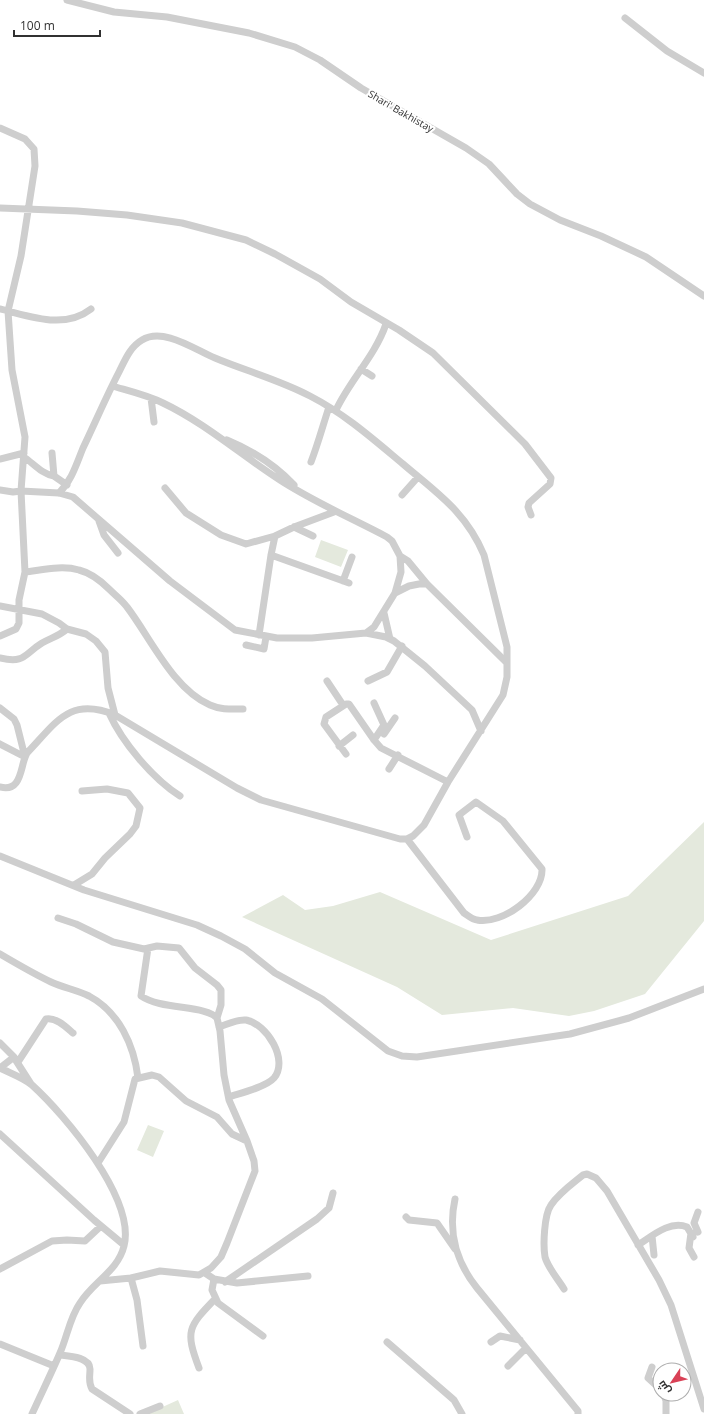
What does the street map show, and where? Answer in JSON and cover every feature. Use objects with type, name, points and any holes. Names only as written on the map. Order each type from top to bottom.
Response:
[{"type":"street","name":"Shari' Bakhistay","points":[[67,0],[114,12],[167,17],[249,33],[294,47],[320,60],[361,88],[471,151],[489,164],[517,194],[530,204],[560,220],[646,257],[704,296]]},
{"type":"street","points":[[625,18],[667,51],[704,73]]},
{"type":"street","points":[[0,128],[25,140],[34,149],[35,166],[21,256],[8,311],[12,370],[25,437],[21,491],[25,572],[18,600],[18,626],[0,636]]},
{"type":"street","points":[[0,208],[77,211],[134,216],[182,223],[246,240],[320,279],[351,302],[412,338],[447,365],[515,433],[551,478],[550,484],[529,504],[528,507],[531,515]]},
{"type":"street","points":[[0,309],[38,318],[62,321],[77,318],[91,309]]},
{"type":"street","points":[[311,462],[318,446],[321,430],[332,408],[361,369],[381,337],[386,324]]},
{"type":"street","points":[[25,757],[52,726],[75,709],[85,707],[112,714],[237,788],[261,800],[400,839],[407,839],[424,825],[448,782],[503,694],[507,677],[507,647],[484,555],[480,545],[451,504],[350,419],[297,390],[160,335],[148,337],[133,347],[112,386],[67,485],[59,493]]},
{"type":"street","points":[[361,369],[372,376]]},
{"type":"street","points":[[112,386],[165,404],[216,435],[256,464],[301,493],[334,512],[387,537],[392,541],[400,556],[402,572],[395,593],[384,613],[374,628],[366,633]]},
{"type":"street","points":[[151,398],[154,422]]},
{"type":"street","points":[[52,453],[54,476]]},
{"type":"street","points":[[0,460],[24,455],[38,466],[42,472],[54,476],[67,485]]},
{"type":"street","points":[[402,495],[418,477]]},
{"type":"street","points":[[165,488],[186,513],[221,535],[246,544],[275,536],[334,512]]},
{"type":"street","points":[[0,490],[13,492],[59,493],[73,497],[170,581],[224,624],[235,630],[262,636],[312,638],[366,633],[390,639],[402,646],[472,710],[481,731]]},
{"type":"street","points":[[99,521],[104,535],[118,553]]},
{"type":"street","points":[[294,527],[314,536]]},
{"type":"street","points":[[246,645],[264,649],[262,636],[271,555],[275,536]]},
{"type":"street","points":[[271,555],[346,582],[352,557]]},
{"type":"street","points":[[400,556],[408,561],[427,584],[506,662]]},
{"type":"street","points":[[25,572],[62,568],[79,569],[92,575],[126,606],[156,653],[169,669],[196,696],[210,705],[222,709],[243,709]]},
{"type":"street","points":[[395,593],[409,586],[427,584]]},
{"type":"street","points":[[0,606],[19,611],[42,614],[67,629],[86,634],[96,641],[105,652],[108,688],[114,723],[135,753],[156,776],[180,796]]},
{"type":"street","points":[[384,613],[390,639]]},
{"type":"street","points":[[0,658],[18,660],[25,657],[37,646],[59,637],[67,629]]},
{"type":"street","points":[[368,682],[388,672],[402,646]]},
{"type":"street","points":[[327,681],[343,705]]},
{"type":"street","points":[[374,702],[384,726],[375,742]]},
{"type":"street","points":[[346,754],[324,724],[326,717],[343,705],[349,704],[375,742],[448,782]]},
{"type":"street","points":[[0,708],[14,718],[17,724],[25,757],[23,769],[14,784],[8,787],[0,787]]},
{"type":"street","points":[[375,742],[395,718]]},
{"type":"street","points":[[339,746],[353,735]]},
{"type":"street","points":[[0,744],[25,757]]},
{"type":"street","points":[[389,769],[398,755]]},
{"type":"street","points":[[74,885],[92,874],[105,858],[130,834],[136,826],[140,808],[128,793],[107,789],[82,791]]},
{"type":"street","points":[[407,839],[464,913],[477,920],[500,917],[510,913],[524,902],[535,888],[540,880],[542,869],[503,821],[476,802],[459,815],[467,837]]},
{"type":"street","points":[[0,856],[30,870],[96,894],[197,925],[221,936],[245,949],[275,973],[322,999],[388,1051],[402,1056],[417,1056],[570,1034],[629,1018],[704,989]]},
{"type":"street","points":[[58,918],[82,926],[113,942],[148,948],[157,946],[179,948],[195,968],[217,984],[222,995],[217,1018],[224,1075],[229,1097],[254,1160],[255,1172],[221,1257],[205,1272],[199,1275],[191,1275],[160,1271],[131,1278],[100,1281]]},
{"type":"street","points":[[148,948],[140,996],[148,1001],[170,1007],[206,1011],[214,1014],[217,1018]]},
{"type":"street","points":[[0,954],[51,982],[89,996],[104,1007],[115,1018],[128,1040],[136,1060],[138,1078]]},
{"type":"street","points":[[0,1068],[16,1059],[46,1018],[56,1021],[73,1033]]},
{"type":"street","points":[[219,1027],[241,1020],[259,1026],[270,1037],[278,1063],[276,1074],[269,1082],[229,1097]]},
{"type":"street","points":[[0,1043],[16,1059],[31,1084],[63,1118],[98,1163],[120,1206],[125,1238],[124,1246],[115,1265],[79,1304],[60,1355],[32,1414]]},
{"type":"street","points":[[0,1068],[31,1084]]},
{"type":"street","points":[[98,1163],[124,1122],[135,1079],[152,1075],[164,1080],[186,1101],[217,1117],[232,1134],[247,1141]]},
{"type":"street","points":[[0,1134],[124,1246]]},
{"type":"street","points":[[564,1289],[548,1265],[545,1257],[544,1235],[547,1213],[555,1200],[583,1175],[592,1176],[601,1184],[614,1201],[671,1305],[704,1409]]},
{"type":"street","points":[[225,1282],[317,1219],[329,1208],[333,1193]]},
{"type":"street","points":[[455,1199],[451,1214],[457,1252]]},
{"type":"street","points":[[694,1257],[689,1248],[696,1234],[694,1223],[698,1212]]},
{"type":"street","points":[[406,1217],[409,1220],[437,1223],[457,1252],[468,1276],[579,1413]]},
{"type":"street","points":[[638,1245],[652,1236],[675,1225],[687,1227],[696,1234]]},
{"type":"street","points":[[0,1269],[52,1241],[85,1241],[101,1226]]},
{"type":"street","points":[[652,1236],[654,1255]]},
{"type":"street","points":[[205,1272],[214,1279],[225,1282],[249,1283],[279,1278],[308,1276]]},
{"type":"street","points":[[131,1278],[137,1300],[143,1346]]},
{"type":"street","points":[[214,1279],[212,1290],[215,1299],[222,1307],[264,1336]]},
{"type":"street","points":[[199,1368],[193,1352],[189,1333],[197,1318],[215,1299]]},
{"type":"street","points":[[491,1342],[500,1336],[520,1340]]},
{"type":"street","points":[[386,1342],[454,1400],[462,1414]]},
{"type":"street","points":[[0,1344],[54,1366]]},
{"type":"street","points":[[508,1366],[526,1348]]},
{"type":"street","points":[[60,1355],[78,1358],[87,1362],[90,1368],[89,1383],[92,1389],[130,1414]]},
{"type":"street","points":[[652,1367],[648,1378],[652,1382]]},
{"type":"street","points":[[666,1402],[666,1414]]},
{"type":"street","points":[[140,1414],[160,1406]]},
{"type":"shaded area","points":[[321,540],[348,550],[341,567],[315,557]]},
{"type":"shaded area","points":[[704,822],[704,921],[645,994],[594,1011],[569,1016],[513,1008],[442,1015],[397,987],[242,917],[283,895],[305,910],[333,906],[380,892],[491,940],[628,896]]},
{"type":"shaded area","points":[[148,1125],[164,1131],[153,1157],[137,1150]]},
{"type":"shaded area","points":[[178,1400],[184,1414],[147,1414]]}]
